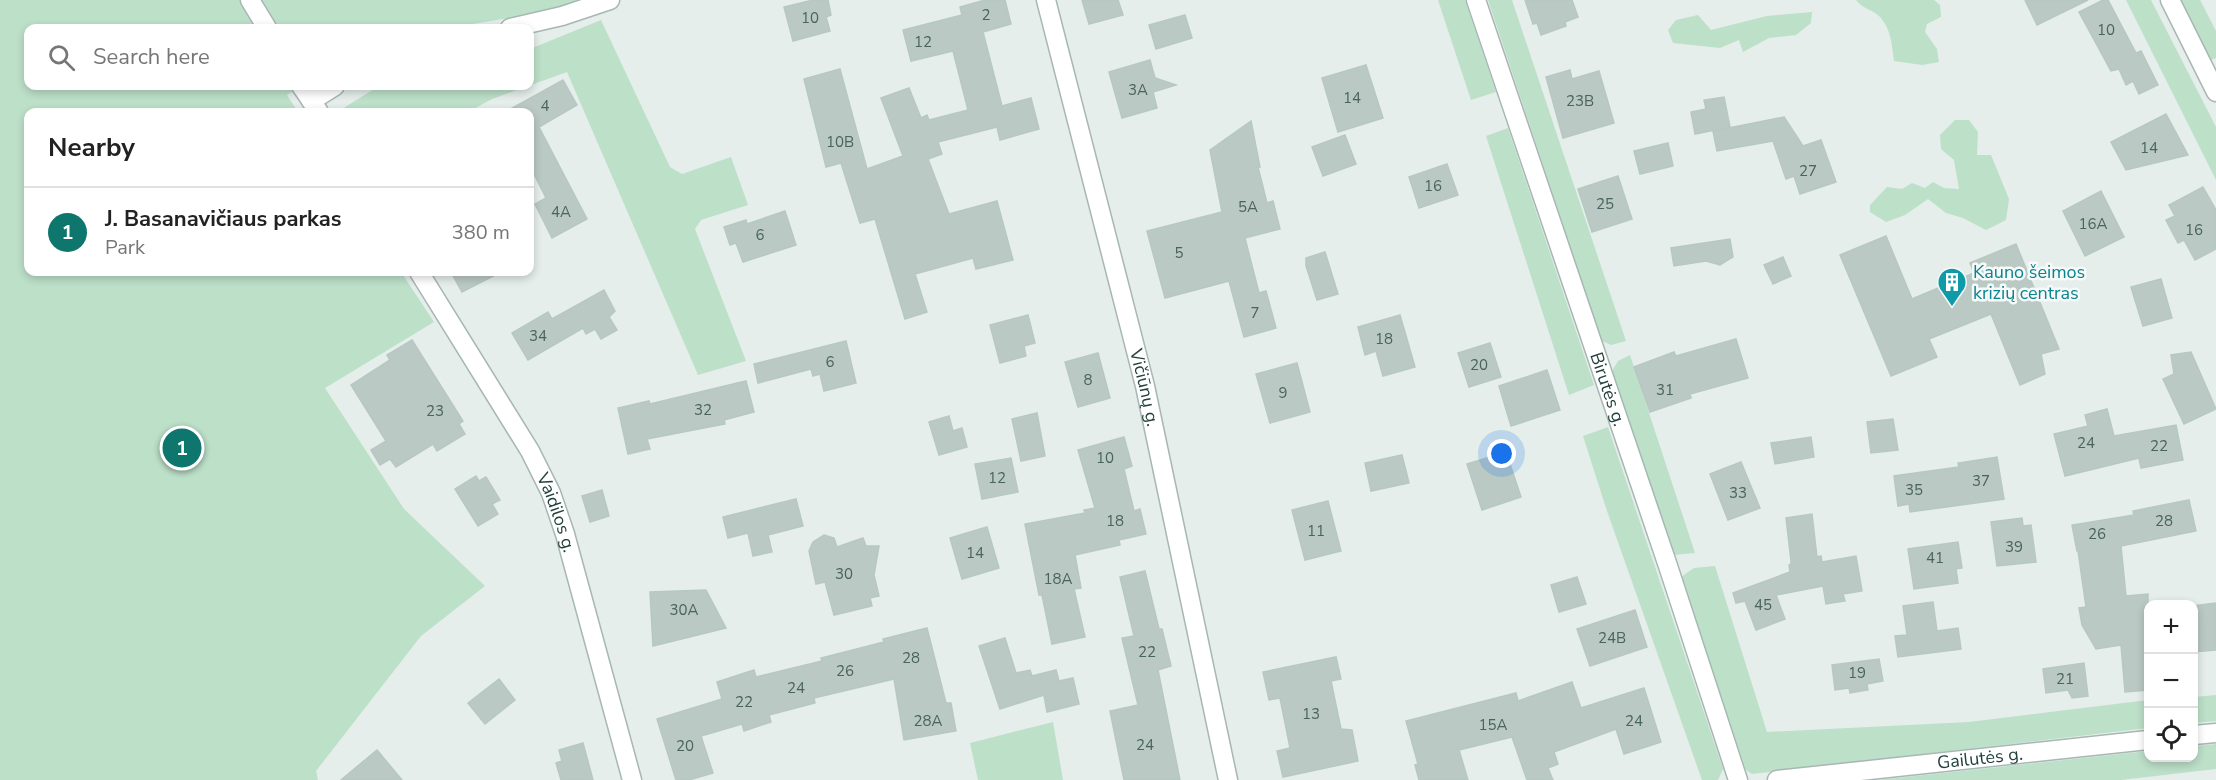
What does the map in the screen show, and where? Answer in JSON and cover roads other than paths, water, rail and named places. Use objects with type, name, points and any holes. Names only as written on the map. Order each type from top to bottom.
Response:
[{"type":"street","points":[[250,0],[265,24]]},
{"type":"street","points":[[527,24],[562,16],[610,0]]},
{"type":"street","name":"Vičiūnų g.","points":[[1046,0],[1145,386],[1228,780]]},
{"type":"street","name":"Birutės g.","points":[[1476,0],[1738,780]]},
{"type":"street","points":[[2170,0],[2216,92]]},
{"type":"street","points":[[310,100],[328,90]]},
{"type":"street","name":"Vaidilos g.","points":[[421,276],[530,451],[551,493],[565,534],[632,780]]},
{"type":"street","points":[[2198,735],[2216,733]]},
{"type":"street","name":"Gailutės g.","points":[[1777,780],[2144,740]]},
{"type":"place","name":"Kauno šeimos krizių centras","points":[[1952,308]]},
{"type":"place","name":"J. Basanavičiaus parkas","points":[[182,448]]}]
